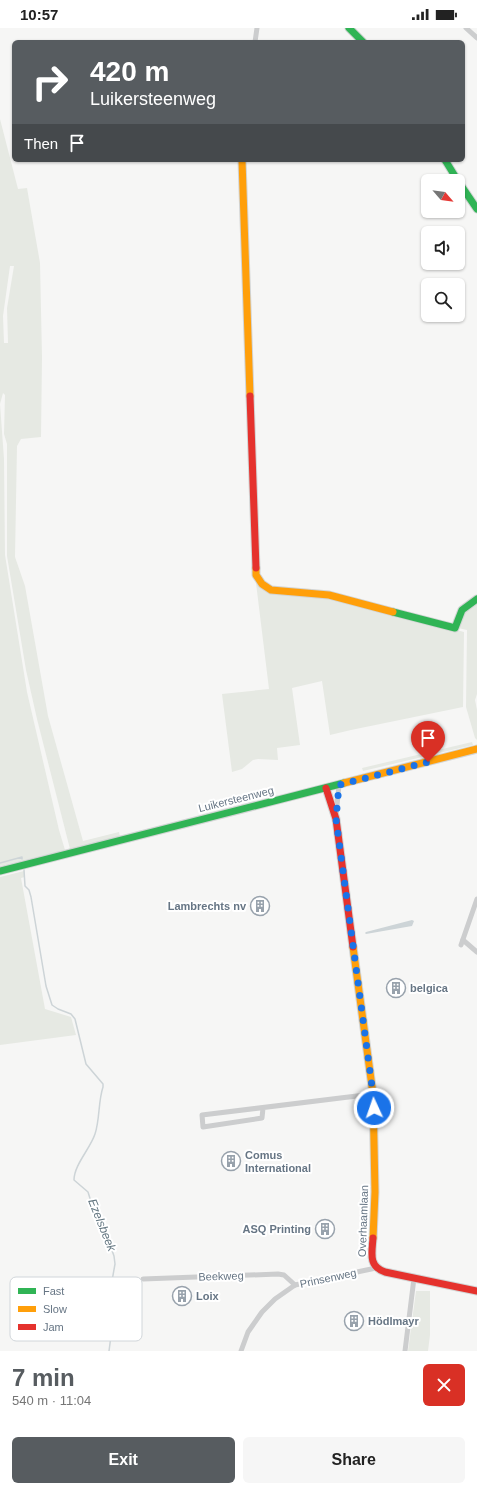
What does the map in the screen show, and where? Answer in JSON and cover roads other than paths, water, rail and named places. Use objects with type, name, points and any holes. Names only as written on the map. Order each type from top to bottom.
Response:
[{"type":"street","points":[[255,40],[257,28]]},
{"type":"street","points":[[349,28],[360,40]]},
{"type":"street","points":[[466,28],[477,38]]},
{"type":"street","points":[[242,162],[256,575],[262,584],[271,590],[330,595],[455,628],[462,610],[477,599]]},
{"type":"street","points":[[446,162],[454,174]]},
{"type":"street","points":[[465,191],[477,209]]},
{"type":"street","name":"Luikersteenweg","points":[[0,870],[477,749]]},
{"type":"street","name":"Overhaamlaan","points":[[336,819],[339,785]]},
{"type":"street","name":"Overhaamlaan","points":[[326,788],[336,819],[373,1094],[376,1192],[372,1257],[373,1264],[376,1268],[384,1272],[477,1291]]},
{"type":"street","points":[[477,899],[462,942],[477,952]]},
{"type":"street","points":[[263,1108],[262,1118],[202,1127],[202,1115],[373,1094]]},
{"type":"street","name":"Prinsenweg","points":[[241,1351],[248,1332],[262,1312],[275,1299],[295,1285],[376,1268]]},
{"type":"street","name":"Beekweg","points":[[143,1279],[278,1274],[284,1275],[295,1285]]},
{"type":"street","points":[[404,1351],[414,1278]]},
{"type":"waterway","name":"Ezelsbeek","points":[[0,863],[22,857],[22,859]]},
{"type":"waterway","name":"Ezelsbeek","points":[[24,870],[25,886],[29,890],[31,897],[46,986],[52,1005],[71,1014],[75,1019],[86,1064],[103,1084],[95,1134],[79,1163],[74,1180],[88,1192],[97,1221],[102,1227],[104,1238],[110,1245],[115,1264],[113,1277]]},
{"type":"waterway","name":"Ezelsbeek","points":[[109,1351],[110,1341]]},
{"type":"place","name":"Lambrechts nv","points":[[260,906]]},
{"type":"place","name":"belgica","points":[[396,988]]},
{"type":"place","name":"Comus International","points":[[231,1161]]},
{"type":"place","name":"ASQ Printing","points":[[325,1229]]},
{"type":"place","name":"Loix","points":[[182,1296]]},
{"type":"place","name":"Hödlmayr","points":[[354,1321]]}]
